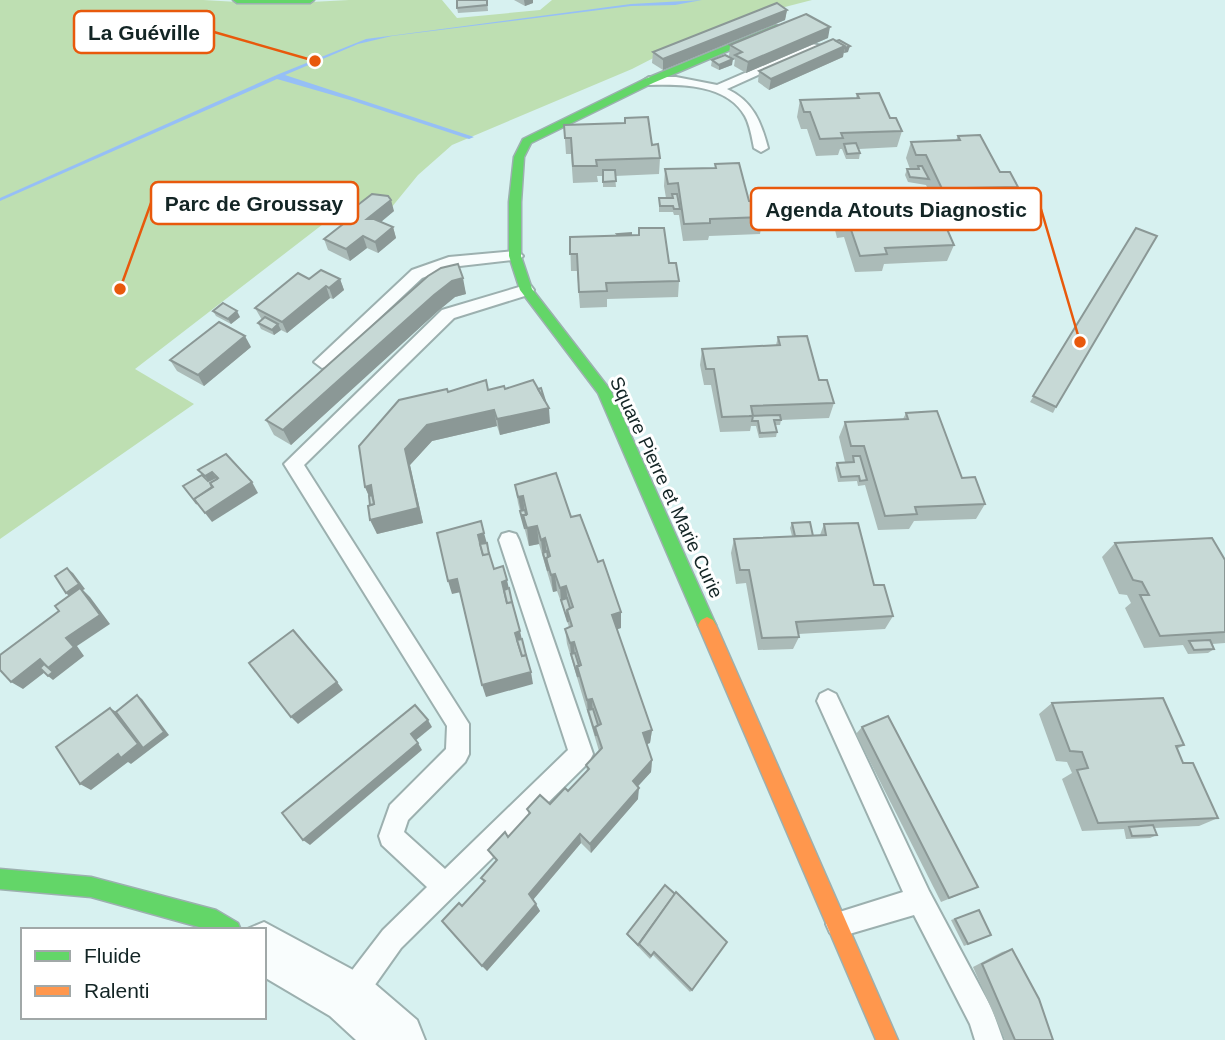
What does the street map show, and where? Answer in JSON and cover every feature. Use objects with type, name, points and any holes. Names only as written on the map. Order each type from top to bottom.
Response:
[{"type":"street","points":[[237,0],[310,0]]},
{"type":"street","name":"Square Pierre et Marie Curie","points":[[787,23],[649,81],[527,141],[519,157],[515,256],[526,290],[604,391],[839,924],[887,1040]]},
{"type":"street","points":[[0,878],[91,887],[216,921],[228,928]]},
{"type":"street","points":[[266,949],[349,997],[397,1040]]},
{"type":"lane","points":[[719,88],[816,46]]},
{"type":"lane","points":[[649,81],[687,82],[719,88],[750,114],[761,148]]},
{"type":"lane","points":[[322,362],[417,274],[449,261],[515,256]]},
{"type":"lane","points":[[446,887],[391,836],[398,813],[457,754],[458,724],[293,464],[448,314],[526,290]]},
{"type":"lane","points":[[349,997],[393,940],[582,754],[509,540]]},
{"type":"lane","points":[[828,701],[920,900],[982,1019],[989,1040]]},
{"type":"lane","points":[[839,924],[920,900]]},
{"type":"green space","points":[[0,0],[203,0],[273,4],[349,0],[442,0],[457,18],[540,10],[552,0],[812,0],[781,8],[673,48],[632,69],[452,145],[418,175],[391,208],[353,201],[135,369],[194,404],[0,539]]},
{"type":"water","points":[[702,0],[675,5],[631,6],[392,36],[358,44],[285,75],[474,137],[469,139],[277,79],[0,201],[0,198],[279,74],[366,39],[631,4]]},
{"type":"building","points":[[457,0],[487,0],[487,5],[457,8]]},
{"type":"building","points":[[777,3],[787,10],[663,59],[653,52]]},
{"type":"building","points":[[806,14],[830,27],[748,62],[735,55],[742,52],[730,45]]},
{"type":"building","points":[[833,39],[845,46],[771,79],[759,71]]},
{"type":"building","points":[[836,41],[850,46],[845,48]]},
{"type":"building","points":[[725,55],[733,59],[719,65],[712,60]]},
{"type":"building","points":[[879,93],[890,118],[896,118],[902,131],[841,133],[843,138],[820,139],[810,112],[804,112],[800,100],[859,98],[857,94]]},
{"type":"building","points":[[648,117],[652,145],[658,144],[660,158],[596,160],[597,166],[573,166],[571,138],[565,138],[564,125],[625,123],[625,118]]},
{"type":"building","points":[[980,135],[1000,172],[1010,172],[1018,187],[967,188],[969,192],[944,193],[926,155],[916,155],[911,142],[960,140],[958,136]]},
{"type":"building","points":[[856,143],[860,153],[847,154],[844,144]]},
{"type":"building","points":[[739,163],[749,201],[759,202],[763,217],[710,219],[710,223],[684,224],[678,183],[668,184],[665,169],[716,168],[715,164]]},
{"type":"building","points":[[918,166],[922,166],[929,179],[910,177],[907,169],[919,169]]},
{"type":"building","points":[[603,170],[615,170],[616,181],[603,182]]},
{"type":"building","points":[[372,194],[388,196],[391,200],[367,219],[393,227],[375,242],[363,236],[346,249],[324,239],[356,214],[350,211]]},
{"type":"building","points":[[672,194],[677,194],[680,209],[660,206],[659,198],[673,198]]},
{"type":"building","points":[[925,196],[939,229],[947,229],[954,245],[885,248],[887,254],[860,256],[848,221],[842,221],[837,205],[903,203],[901,197]]},
{"type":"building","points":[[639,228],[664,228],[669,263],[676,263],[679,281],[606,283],[607,291],[579,292],[577,254],[570,254],[570,237],[639,235]]},
{"type":"building","points":[[1136,228],[1157,236],[1056,407],[1033,396]]},
{"type":"building","points":[[458,264],[463,278],[452,281],[434,295],[283,430],[266,420],[428,276],[441,268]]},
{"type":"building","points":[[321,270],[340,279],[329,288],[326,286],[282,322],[255,308],[298,273],[309,279]]},
{"type":"building","points":[[223,303],[237,311],[228,319],[213,311]]},
{"type":"building","points":[[265,317],[278,324],[272,330],[258,323]]},
{"type":"building","points":[[219,322],[245,336],[198,375],[170,360]]},
{"type":"building","points":[[807,336],[819,380],[827,380],[834,403],[751,406],[753,416],[722,417],[714,369],[706,369],[702,349],[780,345],[778,337]]},
{"type":"building","points":[[486,380],[488,390],[504,386],[505,389],[533,380],[549,408],[497,419],[494,410],[427,425],[405,449],[418,508],[370,520],[368,506],[374,504],[371,485],[365,487],[359,446],[399,400],[447,389],[448,392]]},
{"type":"building","points":[[937,411],[962,478],[975,477],[985,504],[915,507],[917,514],[885,516],[864,446],[851,446],[845,422],[908,419],[906,413]]},
{"type":"building","points":[[780,415],[781,420],[774,420],[777,432],[760,433],[758,421],[752,421],[753,416],[749,416]]},
{"type":"building","points":[[226,454],[252,482],[205,513],[194,499],[213,487],[210,483],[218,478],[212,472],[205,476],[198,470]]},
{"type":"building","points":[[853,456],[860,456],[867,480],[860,481],[859,476],[841,477],[837,463],[854,462]]},
{"type":"building","points":[[556,473],[571,517],[580,515],[598,562],[603,560],[621,612],[612,615],[652,730],[643,733],[652,760],[633,781],[639,788],[590,844],[580,834],[529,894],[536,904],[482,966],[442,921],[459,903],[462,906],[485,881],[481,878],[497,860],[488,850],[505,832],[508,837],[530,813],[527,809],[540,795],[550,804],[565,788],[568,791],[589,769],[586,765],[602,748],[595,727],[601,724],[592,699],[587,700],[577,666],[581,665],[574,642],[570,643],[565,629],[572,626],[567,610],[573,607],[566,586],[560,588],[555,574],[551,575],[546,558],[550,556],[545,538],[541,540],[537,526],[527,528],[523,515],[527,514],[523,496],[518,497],[515,485]]},
{"type":"building","points":[[202,475],[208,481],[216,477],[217,479],[210,483],[212,487],[194,499],[197,504],[183,486]]},
{"type":"building","points":[[372,495],[374,504],[370,505],[369,496]]},
{"type":"building","points":[[525,510],[526,515],[523,515],[525,529],[520,511]]},
{"type":"building","points":[[481,521],[484,533],[478,535],[483,555],[489,553],[494,569],[503,566],[507,580],[502,582],[507,603],[512,602],[520,631],[515,633],[522,656],[526,655],[531,672],[482,685],[457,579],[448,581],[437,533]]},
{"type":"building","points":[[810,522],[813,536],[795,536],[792,523]]},
{"type":"building","points":[[858,523],[874,585],[884,585],[893,616],[796,622],[799,637],[762,638],[749,570],[740,570],[734,539],[826,535],[824,524]]},
{"type":"building","points":[[1212,538],[1225,560],[1225,632],[1160,636],[1140,595],[1149,595],[1142,582],[1133,580],[1115,543]]},
{"type":"building","points":[[487,543],[489,554],[483,555],[480,544]]},
{"type":"building","points":[[547,551],[546,558],[548,571],[543,553]]},
{"type":"building","points":[[67,568],[79,584],[66,593],[55,576]]},
{"type":"building","points":[[80,588],[100,615],[66,638],[74,647],[48,668],[40,659],[11,682],[0,670],[0,655],[59,611],[55,606]]},
{"type":"building","points":[[509,588],[512,602],[507,603],[504,590]]},
{"type":"building","points":[[567,598],[570,608],[567,610],[568,622],[561,600]]},
{"type":"building","points":[[293,630],[337,682],[291,717],[249,663]]},
{"type":"building","points":[[522,639],[526,655],[522,656],[517,640]]},
{"type":"building","points":[[1210,640],[1214,649],[1194,650],[1189,641]]},
{"type":"building","points":[[575,653],[579,666],[578,677],[571,654]]},
{"type":"building","points":[[44,664],[53,672],[48,676],[40,668]]},
{"type":"building","points":[[137,695],[164,732],[143,748],[116,712]]},
{"type":"building","points":[[1163,698],[1184,745],[1176,746],[1183,763],[1193,763],[1218,818],[1098,823],[1077,770],[1088,768],[1082,752],[1070,751],[1052,703]]},
{"type":"building","points":[[415,705],[428,720],[411,734],[418,743],[303,840],[282,813]]},
{"type":"building","points":[[110,708],[138,744],[121,758],[118,754],[80,784],[56,747]]},
{"type":"building","points":[[593,709],[598,725],[595,727],[596,736],[588,710]]},
{"type":"building","points":[[888,716],[978,887],[949,898],[862,727]]},
{"type":"building","points":[[1153,825],[1157,835],[1132,836],[1129,827]]},
{"type":"building","points":[[665,885],[675,894],[638,945],[627,934]]},
{"type":"building","points":[[676,892],[727,942],[692,990],[654,952],[651,956],[639,944]]},
{"type":"building","points":[[979,910],[991,935],[968,944],[955,919]]},
{"type":"building","points":[[1012,949],[1039,999],[1053,1040],[1015,1040],[982,964]]},
{"type":"traffic: fast","points":[[237,0],[310,0]]},
{"type":"traffic: fast","points":[[707,625],[604,391],[526,290],[515,256],[515,202],[519,157],[527,141],[649,81],[779,27]]},
{"type":"traffic: fast","points":[[0,879],[91,887],[216,921],[228,928]]},
{"type":"traffic: slow","points":[[707,625],[887,1040]]},
{"type":"place","name":"La Guéville","points":[[315,61]]},
{"type":"place","name":"Parc de Groussay","points":[[120,289]]},
{"type":"place","name":"Agenda Atouts Diagnostic","points":[[1080,342]]}]
